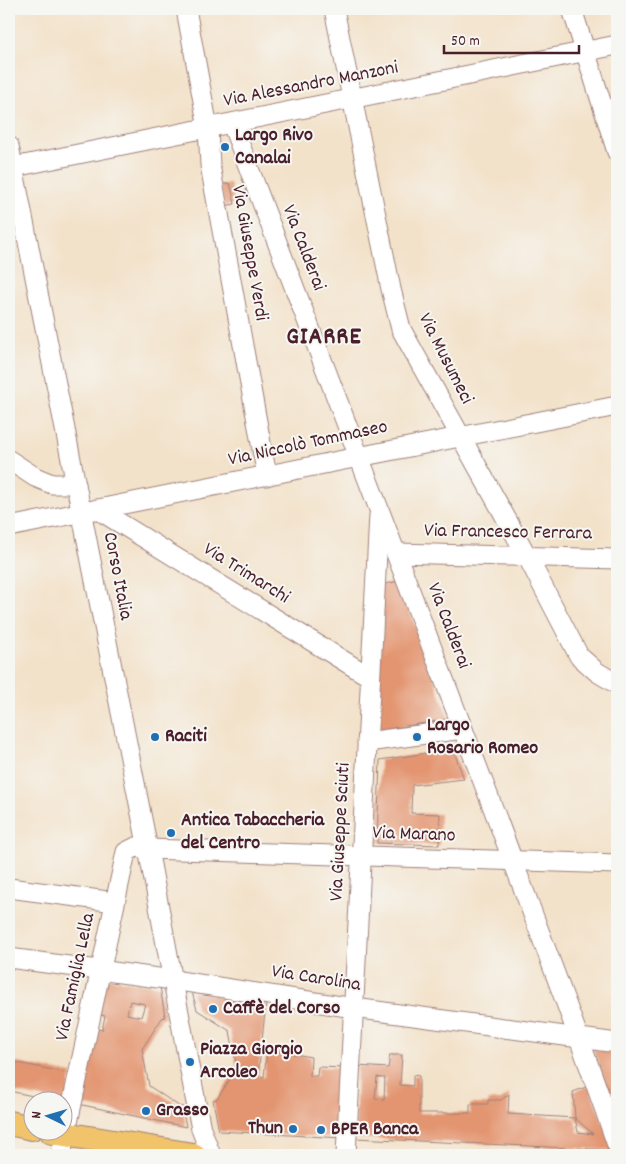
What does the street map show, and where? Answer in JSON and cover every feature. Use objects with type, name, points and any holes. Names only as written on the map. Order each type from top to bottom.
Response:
[{"type":"main road","points":[[9,1123],[22,1126]]},
{"type":"main road","points":[[72,1141],[194,1155]]},
{"type":"street","name":"Via Giuseppe Verdi","points":[[186,9],[208,128],[210,165],[266,476]]},
{"type":"street","name":"Via Musumeci","points":[[334,9],[391,289],[401,329],[527,556],[579,656],[597,672],[617,684]]},
{"type":"street","points":[[572,9],[617,152]]},
{"type":"street","name":"Via Alessandro Manzoni","points":[[11,168],[617,46]]},
{"type":"street","name":"Via Calderai","points":[[232,124],[379,511],[397,553],[580,1038],[617,1145]]},
{"type":"street","name":"Corso Italia","points":[[9,146],[11,168],[76,484],[89,511],[148,849],[196,1103],[201,1129],[211,1155]]},
{"type":"street","name":"Via Niccolò Tommaseo","points":[[9,527],[358,456],[617,406]]},
{"type":"street","points":[[9,460],[34,476],[52,484],[76,484]]},
{"type":"street","name":"Via Trimarchi","points":[[89,511],[370,677]]},
{"type":"street","name":"Via Giuseppe Sciuti","points":[[346,1155],[379,511]]},
{"type":"street","name":"Via Francesco Ferrara","points":[[397,553],[617,559]]},
{"type":"street","points":[[367,742],[463,729]]},
{"type":"street","name":"Via Famiglia Lella","points":[[71,1092],[126,852],[136,847],[148,849]]},
{"type":"street","name":"Via Marano","points":[[148,849],[617,864]]},
{"type":"street","points":[[9,888],[115,902]]},
{"type":"street","name":"Via Carolina","points":[[9,958],[173,980],[354,1008],[617,1043]]},
{"type":"building","points":[[230,183],[235,204],[224,206],[220,185]]},
{"type":"building","points":[[399,581],[449,719],[376,731],[380,585]]},
{"type":"building","points":[[453,749],[464,779],[412,785],[411,813],[440,814],[439,845],[377,843],[380,760]]},
{"type":"building","points":[[105,978],[160,986],[165,1017],[162,1018],[142,1049],[149,1086],[180,1107],[182,1106],[186,1127],[78,1104],[94,1028],[102,1030],[105,1016],[97,1014]],"holes":[[[130,1001],[145,1004],[141,1017],[127,1014]]]},
{"type":"building","points":[[192,992],[266,1003],[258,1076],[264,1077],[267,1049],[311,1057],[310,1076],[317,1076],[318,1067],[345,1068],[342,1138],[219,1131],[213,1100],[217,1099],[237,1068],[230,1031],[197,1010]]},
{"type":"building","points":[[593,1049],[617,1053],[617,1113]]},
{"type":"building","points":[[390,1055],[402,1055],[400,1085],[413,1086],[413,1075],[419,1076],[419,1113],[470,1113],[470,1104],[488,1104],[488,1100],[501,1100],[509,1094],[508,1114],[575,1118],[573,1092],[589,1086],[614,1150],[355,1138],[357,1066],[388,1068]],"holes":[[[377,1077],[385,1078],[384,1100],[375,1099]],[[575,1118],[593,1134],[578,1132]]]},
{"type":"building","points":[[9,1061],[72,1074],[68,1092],[22,1092],[22,1094],[9,1091]]},
{"type":"building","points":[[9,1151],[29,1154],[9,1155]]},
{"type":"place","name":"Largo Rivo Canalai","points":[[225,147]]},
{"type":"place","name":"Raciti","points":[[155,737]]},
{"type":"place","name":"Largo Rosario Romeo","points":[[417,737]]},
{"type":"place","name":"Antica Tabaccheria del Centro","points":[[171,833]]},
{"type":"place","name":"Caffè del Corso","points":[[213,1009]]},
{"type":"place","name":"Piazza Giorgio Arcoleo","points":[[190,1062]]},
{"type":"place","name":"Grasso","points":[[146,1111]]},
{"type":"place","name":"Thun","points":[[293,1129]]},
{"type":"place","name":"BPER Banca","points":[[321,1130]]},
{"type":"district","name":"GIARRE","points":[[324,338]]}]
